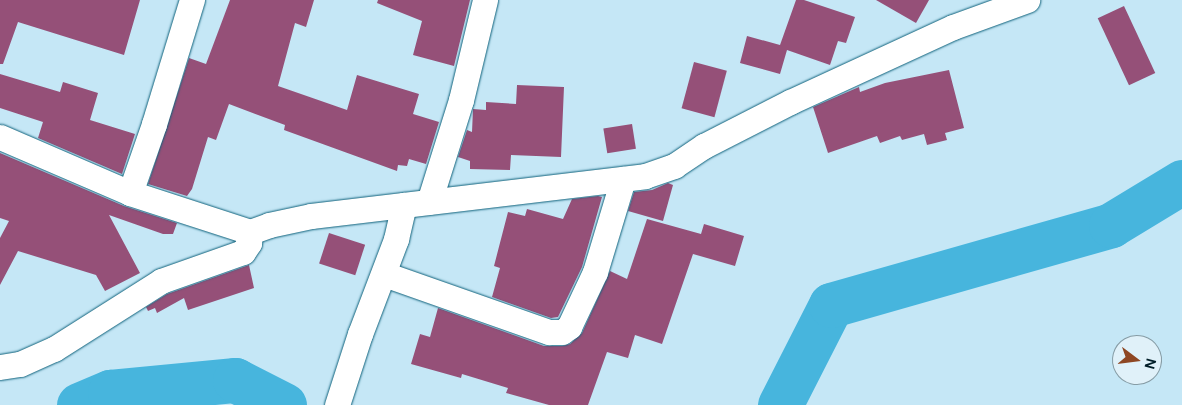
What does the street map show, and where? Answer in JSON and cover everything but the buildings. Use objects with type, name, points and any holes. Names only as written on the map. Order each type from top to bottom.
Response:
[{"type":"street","points":[[429,202],[461,100],[485,0]]},
{"type":"street","points":[[0,367],[20,364],[54,349],[161,281],[244,252],[249,237],[269,225],[311,216],[402,216],[429,202],[645,176],[674,166],[704,146],[790,102],[953,27],[1026,0]]},
{"type":"street","points":[[130,193],[154,124],[188,1]]},
{"type":"street","points":[[0,137],[130,193],[249,237]]},
{"type":"street","points":[[384,274],[550,332],[562,332],[569,326],[595,272],[623,179]]},
{"type":"street","points":[[337,405],[360,334],[384,274],[402,216]]},
{"type":"waterway","points":[[780,405],[831,305],[1111,225],[1182,182]]},
{"type":"waterway","points":[[79,405],[110,392],[235,380],[284,405]]}]
